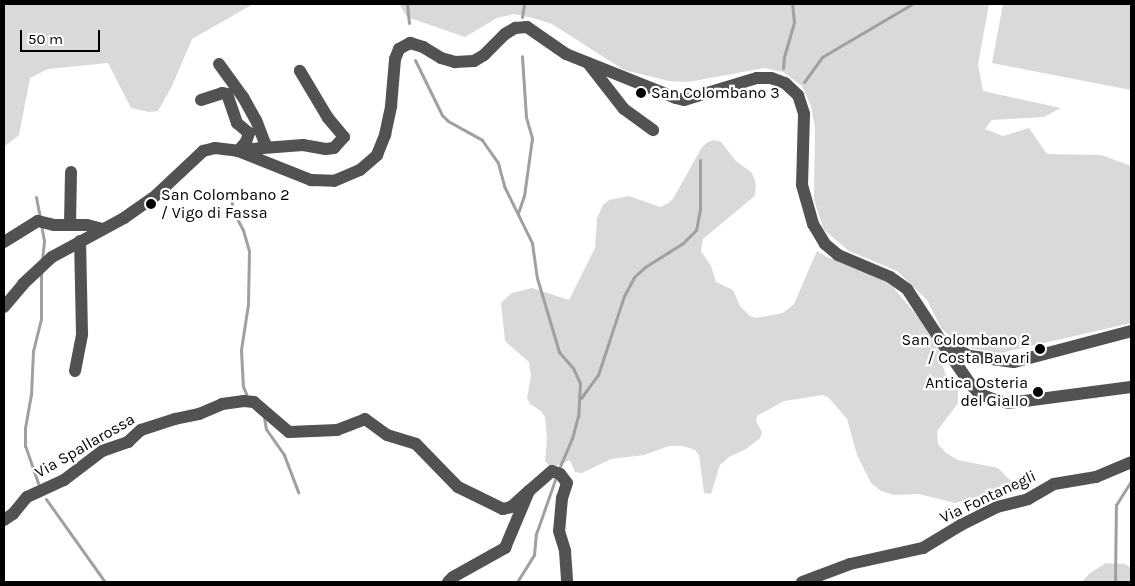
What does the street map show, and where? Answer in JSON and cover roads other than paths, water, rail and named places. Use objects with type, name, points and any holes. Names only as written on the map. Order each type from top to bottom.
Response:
[{"type":"street","points":[[4,307],[23,284],[52,257],[124,218],[153,198],[203,151],[215,148],[241,152],[311,180],[334,182],[360,170],[377,155],[385,135],[391,106],[395,59],[399,49],[410,43],[423,47],[441,58],[455,62],[474,61],[484,55],[505,34],[515,28],[527,27],[566,54],[684,100],[757,78],[770,78],[785,83],[798,95],[804,114],[802,185],[813,224],[825,244],[838,255],[890,277],[907,290],[971,385],[980,394],[1009,403],[1131,387]]},
{"type":"street","points":[[588,63],[624,109],[653,130]]},
{"type":"street","points":[[219,64],[243,97],[256,120],[265,143],[260,149]]},
{"type":"street","points":[[241,152],[303,145],[326,150],[334,148],[344,137],[328,118],[300,71]]},
{"type":"street","points":[[201,100],[222,93],[227,94],[237,123],[249,133],[241,152]]},
{"type":"street","points":[[70,225],[71,172]]},
{"type":"street","points":[[4,242],[38,220],[54,225],[87,225],[102,229]]},
{"type":"street","points":[[74,371],[82,334],[80,241]]},
{"type":"street","points":[[941,341],[970,356],[1014,362],[1131,331]]},
{"type":"street","name":"Via Spallarossa","points":[[4,520],[13,514],[28,497],[64,480],[102,451],[128,442],[141,430],[175,419],[199,414],[222,404],[244,402],[254,402],[289,432],[337,430],[365,419],[387,435],[416,444],[458,487],[503,509],[511,507],[529,491]]},
{"type":"street","name":"Via Fontanegli","points":[[802,582],[850,564],[923,548],[997,507],[1028,499],[1054,484],[1096,477],[1131,462]]},
{"type":"street","points":[[448,582],[453,576],[505,548],[529,491],[552,471],[560,474],[567,483],[562,498],[559,531],[565,551],[567,582]]},
{"type":"waterway","points":[[407,4],[409,23]]},
{"type":"waterway","points":[[522,17],[524,4]]},
{"type":"waterway","points":[[783,68],[784,57],[794,22],[792,4]]},
{"type":"waterway","points":[[804,82],[822,57],[912,4]]},
{"type":"waterway","points":[[518,213],[524,196],[532,138],[526,117],[522,56]]},
{"type":"waterway","points":[[415,60],[442,115],[448,121],[482,140],[498,163],[504,186],[532,243],[537,278],[559,352],[573,368],[580,383],[578,416],[572,438],[559,469]]},
{"type":"waterway","points":[[581,398],[598,375],[624,296],[634,277],[645,267],[683,243],[696,230],[700,210],[700,160]]},
{"type":"waterway","points":[[229,191],[234,213],[243,230],[249,251],[248,304],[241,350],[243,386],[246,394]]},
{"type":"waterway","points":[[36,197],[40,218]]},
{"type":"waterway","points":[[41,224],[44,241],[42,260]]},
{"type":"waterway","points":[[38,483],[25,446],[25,428],[31,395],[33,351],[41,319],[41,271]]},
{"type":"waterway","points":[[264,417],[266,429],[284,455],[298,492]]},
{"type":"waterway","points":[[517,582],[534,555],[536,534],[556,477]]},
{"type":"waterway","points":[[1115,582],[1116,505],[1131,481]]},
{"type":"waterway","points":[[46,499],[105,582]]},
{"type":"place","name":"San Colombano 3","points":[[641,93]]},
{"type":"place","name":"San Colombano 2 / Vigo di Fassa","points":[[151,204]]},
{"type":"place","name":"San Colombano 2 / Costa Bavari","points":[[1040,349]]},
{"type":"place","name":"Antica Osteria del Giallo","points":[[1038,392]]}]
